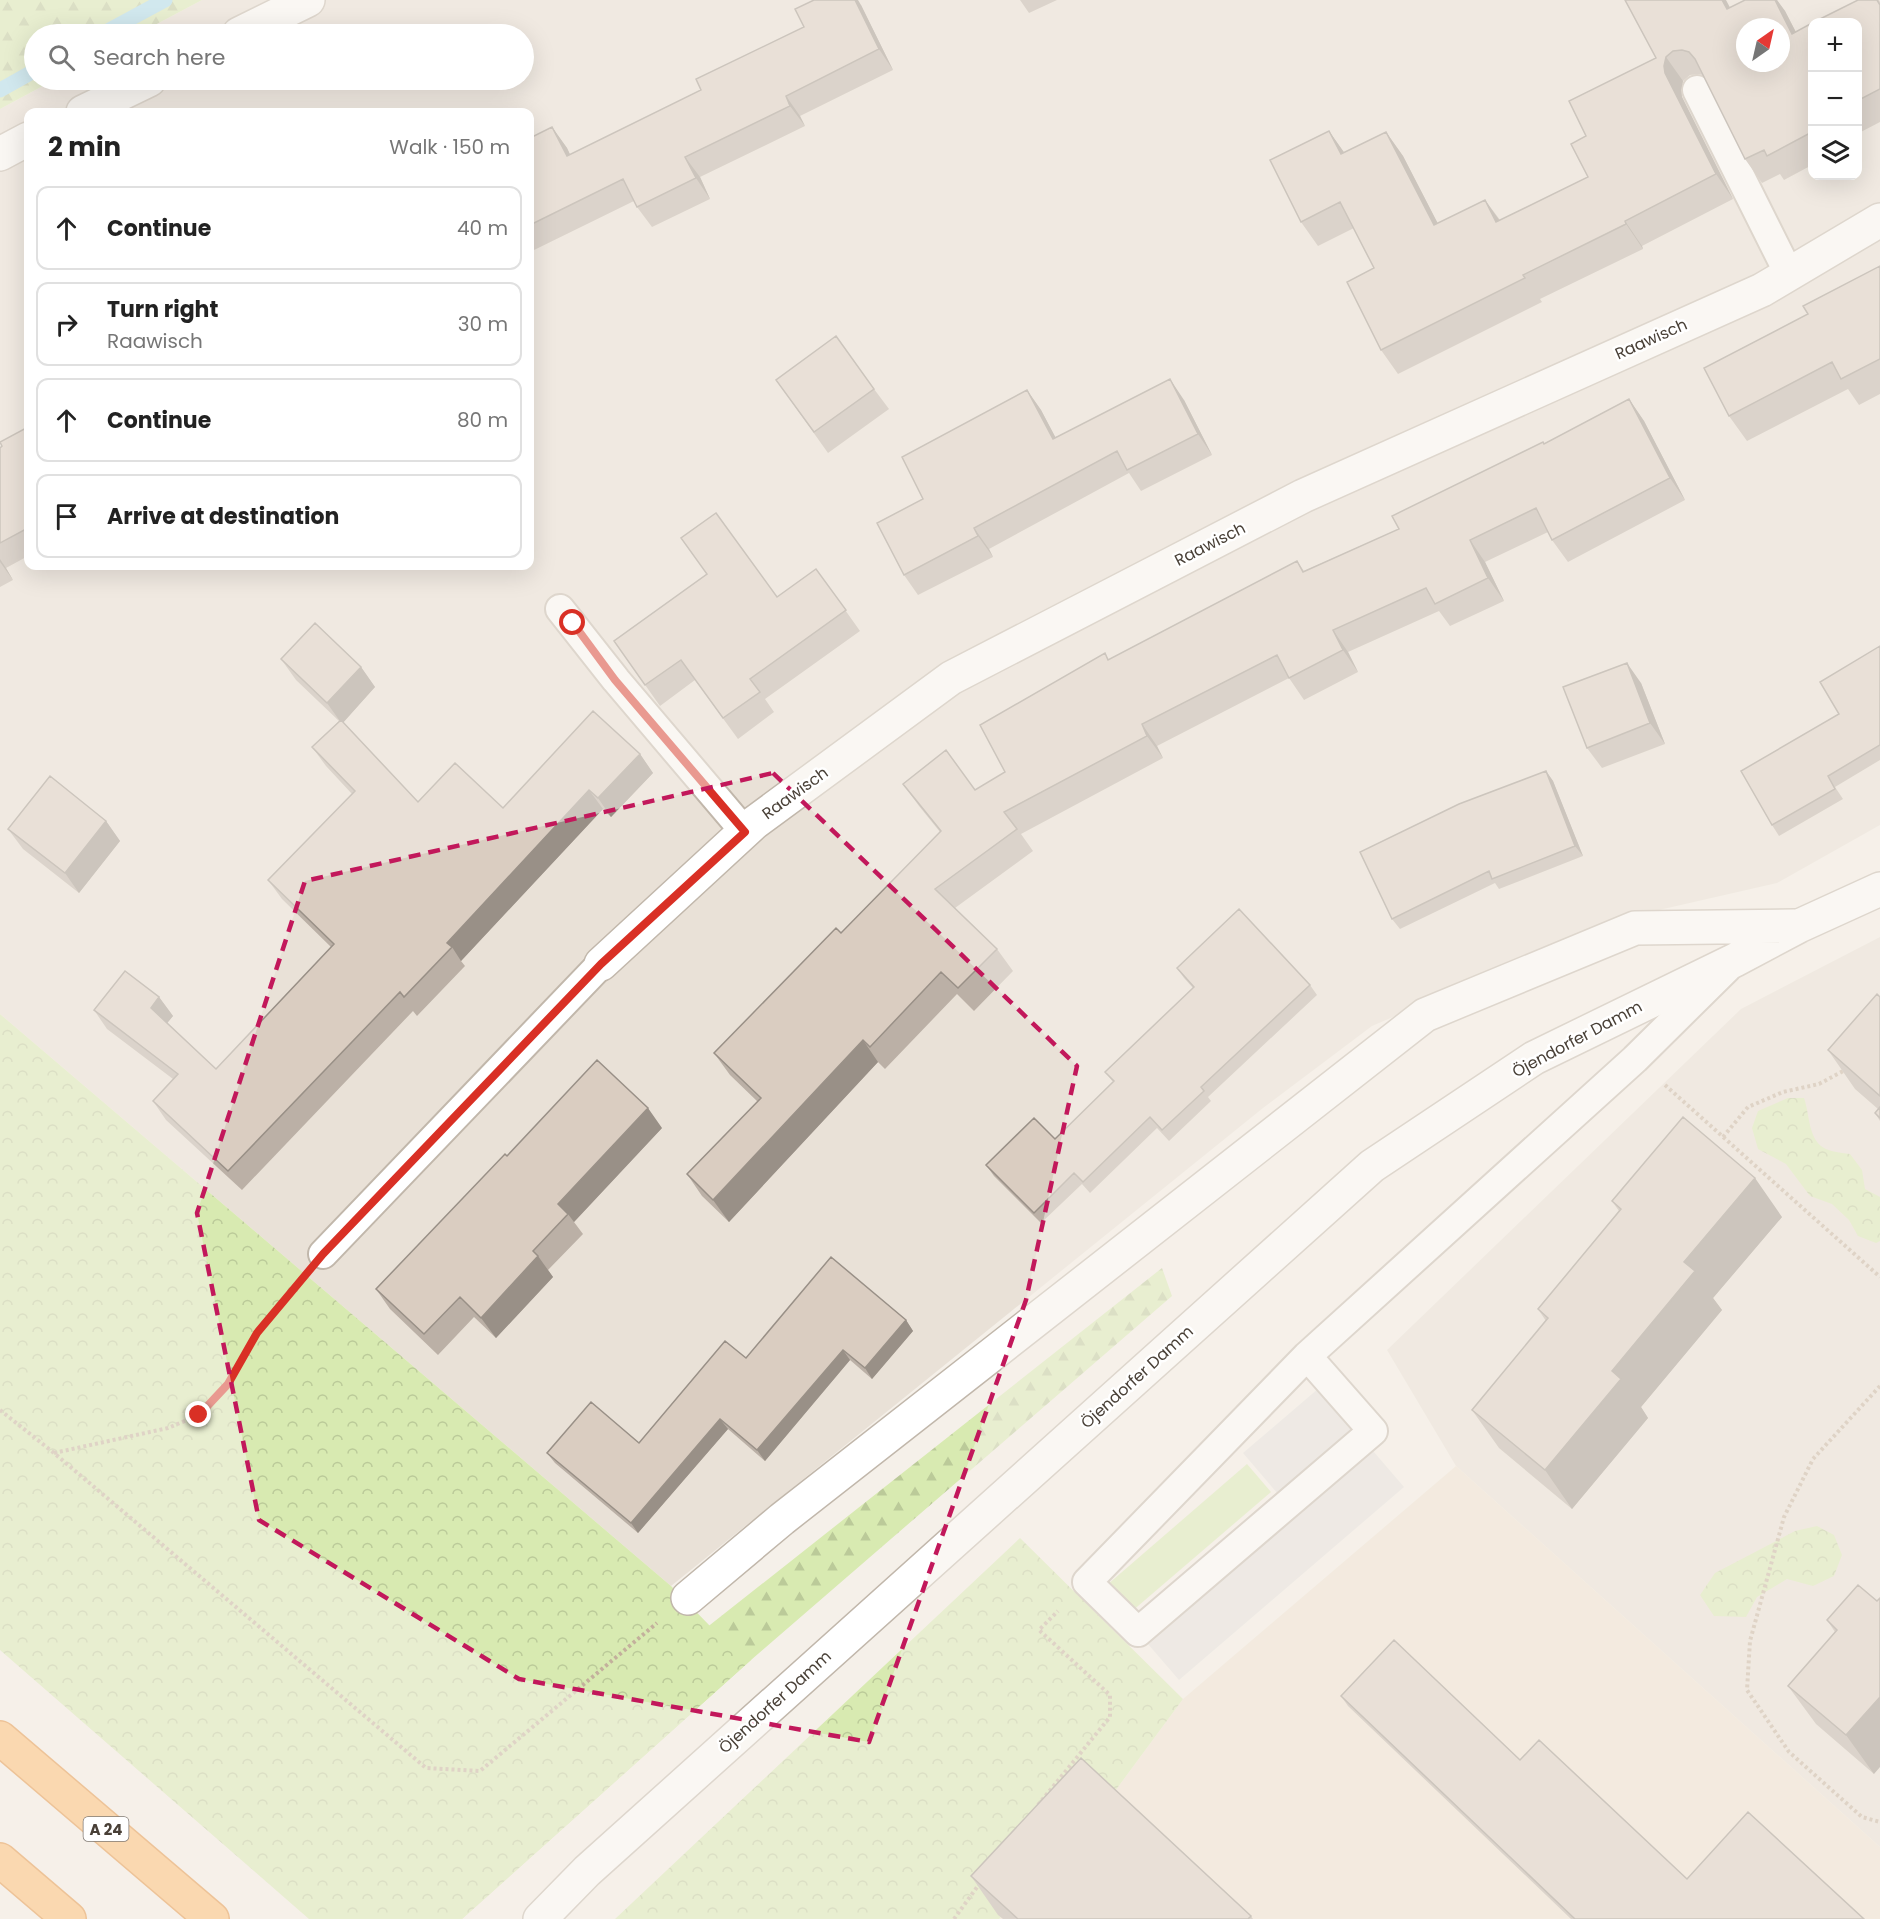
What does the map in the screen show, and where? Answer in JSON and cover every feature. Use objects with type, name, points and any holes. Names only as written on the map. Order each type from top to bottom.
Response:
[{"type":"highway","name":"A 24","points":[[0,1738],[212,1919]]},
{"type":"highway","points":[[0,1860],[69,1919]]},
{"type":"street","points":[[259,24],[308,0]]},
{"type":"street","points":[[90,108],[128,90]]},
{"type":"street","points":[[0,154],[24,142]]},
{"type":"street","name":"Raawisch","points":[[601,964],[745,832],[951,678],[1302,496],[1762,290],[1880,220]]},
{"type":"street","name":"Öjendorfer Damm","points":[[540,1919],[587,1870],[1371,1166],[1534,1058],[1735,960],[1798,926],[1880,889]]},
{"type":"street","name":"Öjendorfer Damm","points":[[688,1598],[800,1504],[1425,1015],[1635,928],[1798,926]]},
{"type":"lane","points":[[1698,90],[1789,274]]},
{"type":"lane","points":[[560,609],[615,680],[745,832]]},
{"type":"lane","points":[[1307,1356],[1373,1431],[1138,1632],[1087,1582],[1307,1356],[1635,1059],[1735,960]]},
{"type":"lane","points":[[323,1254],[601,964]]},
{"type":"path","points":[[1635,1059],[1880,1277]]},
{"type":"path","points":[[1723,1137],[1748,1107],[1784,1092],[1819,1084],[1849,1068]]},
{"type":"path","points":[[54,1453],[168,1428],[199,1415],[228,1384],[257,1333],[323,1254]]},
{"type":"path","points":[[1880,1386],[1813,1459],[1785,1517],[1750,1641],[1747,1690],[1789,1752],[1862,1817],[1880,1822]]},
{"type":"path","points":[[0,1410],[54,1453],[426,1768],[480,1771],[688,1598]]},
{"type":"path","points":[[1031,1814],[1052,1785],[1110,1717],[1110,1695],[1039,1630],[1087,1582]]},
{"type":"path","points":[[954,1919],[982,1881]]},
{"type":"highlighted area","points":[[773,773],[1077,1066],[1026,1300],[869,1742],[519,1679],[259,1520],[197,1213],[305,881]]},
{"type":"shaded area","points":[[202,0],[1880,0],[1880,825],[1777,883],[1624,918],[1372,1026],[1263,1108],[671,1586],[0,1014],[0,109],[35,90],[534,90],[534,24],[157,24]]},
{"type":"shaded area","points":[[1880,937],[1880,1847],[1456,1466],[1387,1350],[1741,1009]]},
{"type":"shaded area","points":[[1319,1388],[1404,1487],[1179,1680],[1129,1622],[1278,1494],[1243,1453]]},
{"type":"shaded area","points":[[1456,1466],[1880,1847],[1880,1919],[999,1919],[1104,1806],[1183,1699]]},
{"type":"green space","points":[[0,0],[202,0],[157,24],[24,24],[24,90],[35,90],[0,109]]},
{"type":"green space","points":[[0,1014],[671,1586],[710,1626],[751,1660],[462,1919],[309,1919],[0,1650]]},
{"type":"green space","points":[[1788,1098],[1804,1098],[1816,1140],[1826,1149],[1850,1154],[1862,1170],[1865,1189],[1880,1197],[1880,1241],[1876,1243],[1858,1236],[1849,1220],[1832,1204],[1810,1196],[1786,1164],[1758,1149],[1752,1128],[1758,1111]]},
{"type":"green space","points":[[1162,1268],[1172,1296],[751,1660],[462,1919],[0,1431],[496,1794]]},
{"type":"green space","points":[[1247,1464],[1271,1492],[1131,1612],[1107,1585]]},
{"type":"green space","points":[[1817,1526],[1834,1535],[1842,1555],[1834,1576],[1813,1586],[1787,1579],[1757,1597],[1746,1617],[1714,1616],[1700,1595],[1715,1573],[1795,1531]]},
{"type":"green space","points":[[1020,1538],[1183,1699],[1104,1806],[999,1919],[615,1919]]},
{"type":"building","points":[[814,0],[855,0],[879,49],[786,96],[790,106],[685,157],[696,178],[637,207],[623,179],[534,223],[534,136],[552,127],[567,156],[701,90],[696,79],[804,27],[795,9]]},
{"type":"building","points":[[1625,0],[1722,0],[1727,9],[1745,0],[1775,0],[1784,18],[1736,18],[1736,72],[1790,72],[1790,30],[1792,34],[1808,25],[1808,134],[1767,156],[1764,150],[1745,159],[1695,59],[1689,52],[1673,51],[1666,57],[1665,73],[1716,174],[1625,221],[1626,224],[1523,275],[1525,278],[1381,350],[1347,282],[1374,268],[1340,202],[1301,222],[1270,160],[1329,131],[1341,154],[1386,132],[1434,225],[1485,200],[1496,222],[1588,177],[1571,144],[1586,136],[1569,101],[1656,58]]},
{"type":"building","points":[[1858,0],[1877,0],[1880,5],[1880,89],[1862,98],[1862,18],[1822,18]]},
{"type":"building","points":[[1880,266],[1880,359],[1841,379],[1832,362],[1729,416],[1704,368],[1808,314],[1803,306]]},
{"type":"building","points":[[836,336],[874,389],[814,432],[776,380]]},
{"type":"building","points":[[1170,379],[1198,434],[1127,470],[1117,451],[974,528],[978,536],[904,575],[877,523],[923,499],[902,457],[1027,390],[1053,439]]},
{"type":"building","points":[[1629,399],[1670,478],[1552,540],[1536,508],[1470,540],[1488,578],[1435,604],[1426,588],[1333,630],[1343,650],[1289,678],[1277,655],[1142,724],[1147,736],[1004,812],[1017,829],[935,889],[997,949],[958,988],[941,972],[870,1047],[863,1040],[713,1200],[687,1174],[761,1098],[714,1053],[836,928],[841,933],[941,831],[903,784],[946,750],[975,790],[1005,772],[980,725],[1105,653],[1108,660],[1297,561],[1303,572],[1399,529],[1392,516],[1543,442],[1544,444]]},
{"type":"building","points":[[24,429],[24,530],[0,543],[0,448],[2,446],[0,442]]},
{"type":"building","points":[[716,513],[777,597],[816,569],[846,610],[750,679],[760,692],[723,718],[681,660],[645,685],[614,641],[707,574],[681,538]]},
{"type":"building","points":[[315,623],[361,667],[327,703],[281,659]]},
{"type":"building","points":[[1880,646],[1880,745],[1828,776],[1835,789],[1772,825],[1741,771],[1839,714],[1820,682]]},
{"type":"building","points":[[1627,663],[1650,723],[1587,748],[1563,687]]},
{"type":"building","points":[[593,711],[640,754],[598,798],[589,790],[447,943],[452,947],[404,997],[400,992],[228,1171],[153,1101],[178,1074],[94,1010],[125,971],[159,997],[151,1008],[216,1069],[334,944],[268,880],[355,791],[312,747],[341,720],[418,802],[455,763],[503,808]]},
{"type":"building","points":[[1546,771],[1575,846],[1492,879],[1489,871],[1392,919],[1360,852],[1459,804]]},
{"type":"building","points":[[50,776],[106,821],[65,873],[8,829]]},
{"type":"building","points":[[1239,909],[1310,985],[1201,1087],[1204,1091],[1162,1130],[1150,1117],[1083,1182],[1074,1173],[1034,1213],[986,1165],[1034,1118],[1055,1139],[1114,1081],[1105,1072],[1194,987],[1177,968]]},
{"type":"building","points":[[1877,994],[1880,997],[1880,1096],[1828,1050]]},
{"type":"building","points":[[597,1060],[648,1108],[558,1204],[568,1214],[533,1251],[538,1256],[481,1318],[460,1297],[424,1334],[376,1289],[505,1154],[507,1156]]},
{"type":"building","points":[[1880,1107],[1880,1118],[1875,1113]]},
{"type":"building","points":[[1683,1117],[1755,1178],[1684,1262],[1695,1271],[1612,1371],[1621,1379],[1545,1470],[1472,1410],[1548,1318],[1538,1309],[1621,1209],[1612,1201]]},
{"type":"building","points":[[831,1257],[906,1320],[865,1368],[843,1350],[757,1450],[720,1419],[631,1523],[547,1453],[591,1402],[639,1443],[725,1341],[746,1358]]},
{"type":"building","points":[[1858,1585],[1877,1601],[1880,1598],[1880,1697],[1846,1735],[1788,1686],[1837,1630],[1827,1620]]},
{"type":"building","points":[[1394,1640],[1520,1760],[1539,1740],[1687,1879],[1748,1812],[1864,1919],[1575,1919],[1341,1696]]},
{"type":"building","points":[[1081,1758],[1251,1916],[1248,1919],[1018,1919],[971,1876]]},
{"type":"waterway","points":[[121,24],[165,0]]},
{"type":"waterway","points":[[0,90],[24,77]]},
{"type":"route","points":[[199,1415],[228,1384],[257,1333],[323,1254],[601,964],[745,832],[615,680],[573,623]]}]
